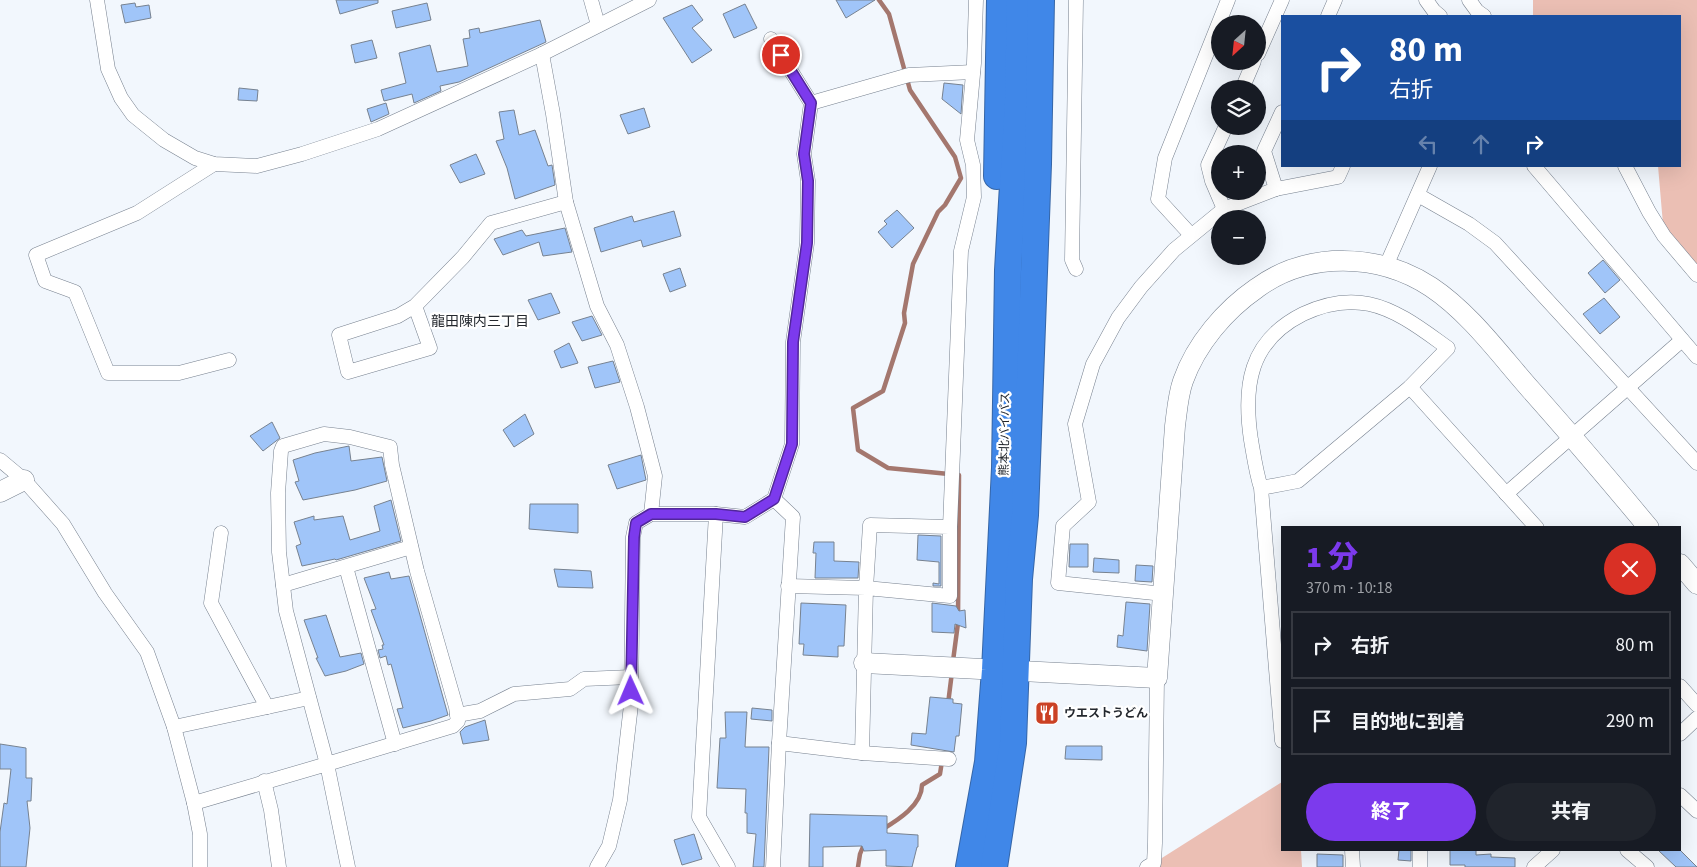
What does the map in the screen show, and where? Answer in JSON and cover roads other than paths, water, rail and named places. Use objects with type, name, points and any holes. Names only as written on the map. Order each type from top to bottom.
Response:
[{"type":"highway","points":[[1000,0],[996,232],[990,421],[1001,531]]},
{"type":"highway","name":"熊本北バイパス","points":[[994,867],[1013,743],[1005,670],[1001,531],[1005,468],[1008,270],[1018,100],[1020,0]]},
{"type":"highway","name":"熊本北バイパス","points":[[969,867],[1005,670],[1019,579],[1025,515],[1038,164],[1041,0]]},
{"type":"highway","points":[[1034,276],[1045,217],[1054,76],[1056,0]]},
{"type":"street","points":[[97,0],[108,69],[121,98],[133,115],[164,140],[195,158],[214,164],[257,166],[319,149],[378,129],[542,54],[649,0]]},
{"type":"street","points":[[591,0],[598,25]]},
{"type":"street","points":[[788,586],[866,588],[950,596],[950,528],[961,251],[974,197],[973,166],[967,140],[973,72],[976,0]]},
{"type":"street","points":[[1076,0],[1076,82],[1071,200],[1072,260],[1076,269]]},
{"type":"street","points":[[1191,235],[1158,199],[1165,158],[1228,0]]},
{"type":"street","points":[[1266,36],[1282,0]]},
{"type":"street","points":[[1328,15],[1335,0]]},
{"type":"street","points":[[1469,0],[1483,15]]},
{"type":"street","points":[[597,867],[609,846],[620,800],[632,705],[634,537],[636,523],[651,514],[716,514],[745,517],[774,499],[792,444],[793,342],[807,243],[808,181],[804,154],[811,103],[770,39]]},
{"type":"street","points":[[542,54],[566,202],[597,306],[616,345],[639,415],[655,476],[651,514]]},
{"type":"street","points":[[811,103],[909,75],[973,72]]},
{"type":"street","points":[[1276,189],[1264,151],[1281,114]]},
{"type":"street","points":[[1222,135],[1208,165],[1224,209]]},
{"type":"street","points":[[214,164],[136,213],[36,255],[45,282],[75,292],[108,373],[179,373],[229,360]]},
{"type":"street","points":[[1164,594],[1058,583],[1063,526],[1089,502],[1075,424],[1093,364],[1118,318],[1140,287],[1174,250],[1191,235],[1224,209],[1276,189],[1338,177],[1343,167]]},
{"type":"street","points":[[1386,266],[1430,167]]},
{"type":"street","points":[[1535,167],[1697,357]]},
{"type":"street","points":[[1626,167],[1664,236],[1697,275]]},
{"type":"street","points":[[1418,195],[1469,224],[1495,243],[1697,463]]},
{"type":"street","points":[[414,306],[430,348],[348,372],[339,335],[398,316],[414,306],[463,257],[492,223],[566,202]]},
{"type":"street","points":[[1147,867],[1154,863],[1157,678],[1179,393],[1192,361],[1205,340],[1229,310],[1265,282],[1301,266],[1345,260],[1386,266],[1431,287],[1464,316],[1572,437],[1647,526]]},
{"type":"street","points":[[1261,488],[1298,481],[1410,387],[1448,348],[1402,317],[1370,304],[1337,302],[1315,309],[1283,327],[1263,347],[1256,359],[1248,384],[1248,419],[1255,470],[1261,488],[1281,729]]},
{"type":"street","points":[[1506,494],[1682,340]]},
{"type":"street","points":[[1410,387],[1534,526]]},
{"type":"street","points":[[194,803],[264,782],[327,764],[455,726],[458,721],[456,707],[411,547],[392,465],[390,447],[350,436],[324,434],[283,446],[281,451],[278,493],[279,552],[286,611],[327,764],[348,867]]},
{"type":"street","points":[[0,460],[24,480],[63,524],[105,593],[147,652],[174,727],[194,803],[200,834],[200,867]]},
{"type":"street","points":[[0,492],[24,480]]},
{"type":"street","points":[[774,499],[793,517],[779,743],[774,867]]},
{"type":"street","points":[[716,514],[700,818],[728,867]]},
{"type":"street","points":[[862,752],[866,588],[870,525],[950,528]]},
{"type":"street","points":[[221,533],[211,603],[267,707]]},
{"type":"street","points":[[283,586],[411,547]]},
{"type":"street","points":[[1681,565],[1697,584]]},
{"type":"street","points":[[346,567],[395,744]]},
{"type":"street","points":[[864,663],[1157,678]]},
{"type":"street","points":[[457,715],[480,711],[514,694],[570,689],[584,679],[631,677]]},
{"type":"street","points":[[1681,687],[1697,705]]},
{"type":"street","points":[[174,727],[309,698]]},
{"type":"street","points":[[1681,733],[1697,718]]},
{"type":"street","points":[[779,743],[949,759]]},
{"type":"street","points":[[264,782],[271,810],[279,867]]},
{"type":"street","points":[[1681,797],[1697,811]]},
{"type":"street","points":[[1352,851],[1353,867]]},
{"type":"street","points":[[1420,851],[1420,867]]},
{"type":"street","points":[[1534,867],[1552,851]]},
{"type":"street","points":[[1628,851],[1647,867]]},
{"type":"waterway","points":[[879,0],[889,14],[910,90],[955,157],[961,178],[945,205],[938,212],[913,264],[904,313],[905,323],[883,391],[853,408],[858,450],[888,468],[959,475],[958,623],[953,661]]},
{"type":"waterway","points":[[948,704],[952,672]]},
{"type":"waterway","points":[[883,829],[914,805],[921,792],[922,785],[940,774],[942,761]]},
{"type":"waterway","points":[[858,867],[860,854],[865,842]]},
{"type":"place","name":"ウエストうどん","points":[[1047,713]]},
{"type":"district","name":"龍田陳内三丁目","points":[[480,322]]}]
